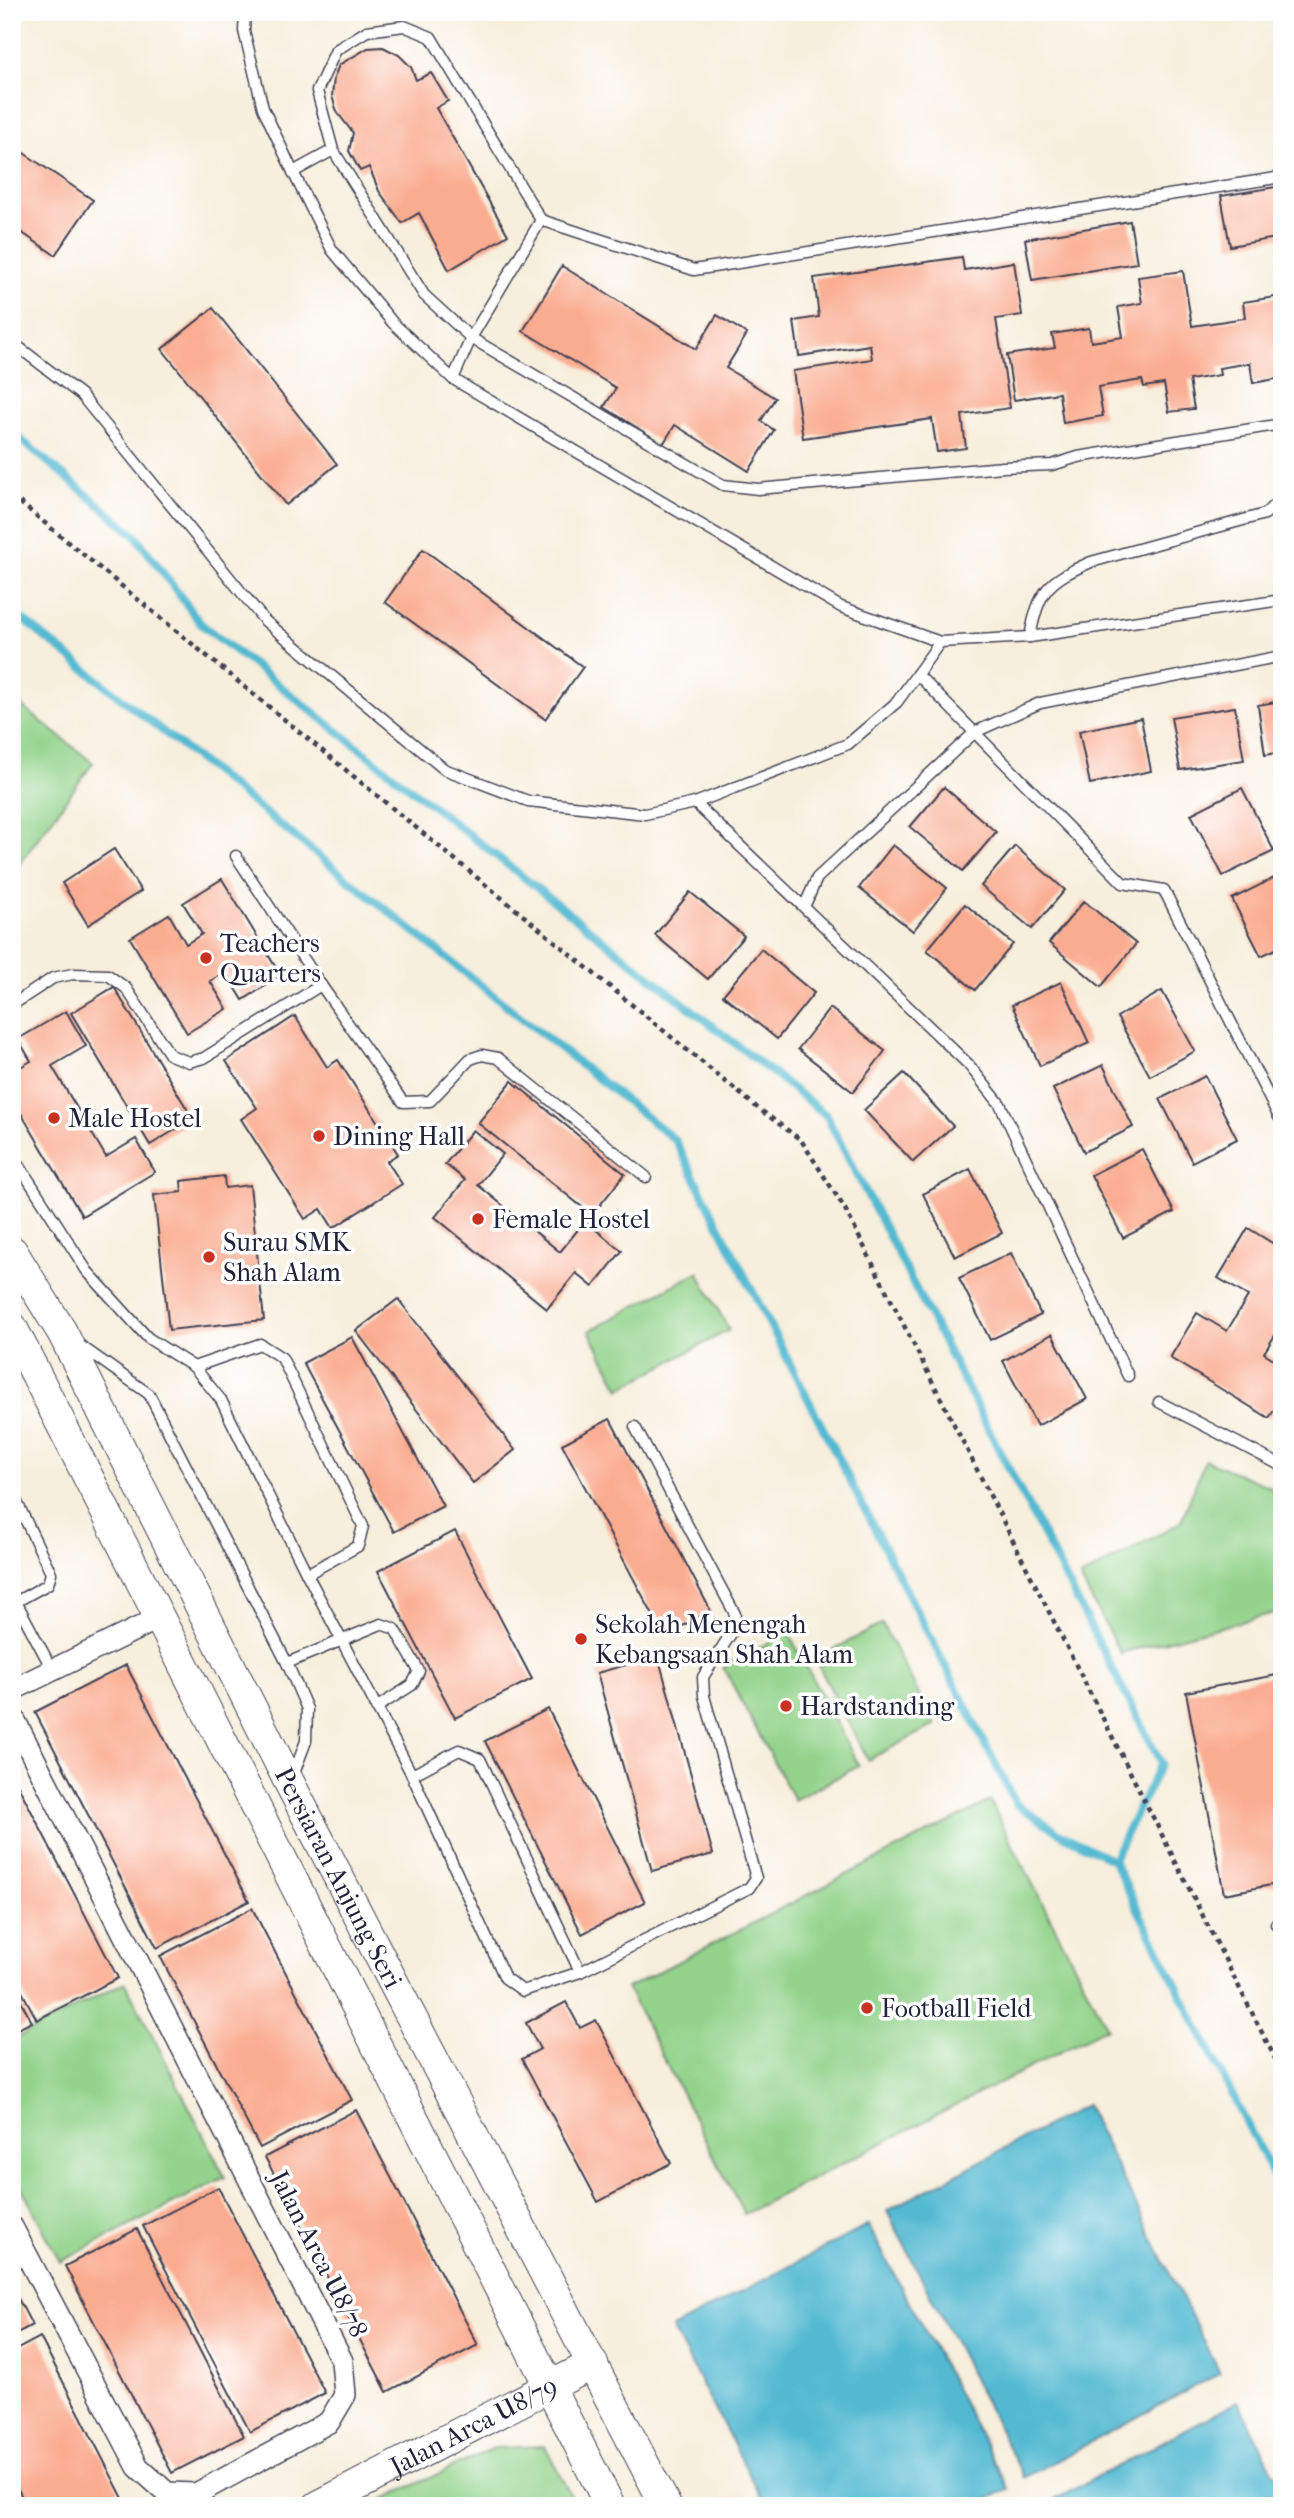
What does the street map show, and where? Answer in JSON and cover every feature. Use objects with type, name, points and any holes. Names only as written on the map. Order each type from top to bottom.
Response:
[{"type":"street","name":"Persiaran Anjung Seri","points":[[12,1251],[62,1332],[290,1784],[666,2506]]},
{"type":"street","name":"Persiaran Anjung Seri","points":[[12,1327],[610,2506]]},
{"type":"street","points":[[12,1690],[159,1618]]},
{"type":"street","name":"Jalan Arca U8/78","points":[[12,1715],[342,2361],[345,2395],[329,2422],[196,2494],[167,2493],[138,2467],[12,2227]]},
{"type":"street","name":"Jalan Arca U8/79","points":[[318,2506],[593,2364]]},
{"type":"lane","points":[[245,12],[244,31],[263,108],[293,172],[332,250],[393,323],[453,379],[841,607],[940,642],[1030,637],[1282,600]]},
{"type":"lane","points":[[1282,177],[694,270],[541,220],[431,37],[404,26],[367,31],[336,50],[317,91],[332,150],[424,295],[471,338],[723,485],[758,489],[1052,465],[1078,457],[1282,424]]},
{"type":"lane","points":[[293,172],[332,150]]},
{"type":"lane","points":[[453,379],[471,338],[541,220]]},
{"type":"lane","points":[[12,342],[81,395],[264,620],[444,769],[528,801],[645,814],[695,803],[848,744],[897,702],[940,642]]},
{"type":"lane","points":[[1030,637],[1036,608],[1051,585],[1065,574],[1091,562],[1265,514],[1282,497]]},
{"type":"lane","points":[[804,907],[817,878],[975,732],[1040,703],[1282,656]]},
{"type":"lane","points":[[917,674],[1123,883],[1164,890],[1279,1117]]},
{"type":"lane","points":[[695,803],[968,1064],[1000,1104],[1128,1376]]},
{"type":"lane","points":[[236,856],[321,985],[403,1102],[430,1101],[470,1059],[482,1055],[498,1058],[646,1177]]},
{"type":"lane","points":[[12,1005],[53,978],[73,974],[108,975],[126,988],[170,1055],[189,1062],[204,1058],[321,985]]},
{"type":"lane","points":[[12,1154],[87,1271],[148,1338],[194,1367],[221,1400],[307,1574],[412,1775],[505,1978],[523,1991],[580,1972],[749,1888],[756,1878],[704,1696],[704,1677],[732,1632],[735,1614],[635,1427]]},
{"type":"lane","points":[[62,1332],[149,1394],[287,1663],[307,1709],[306,1741],[290,1784]]},
{"type":"lane","points":[[194,1367],[260,1344],[282,1358],[363,1526],[358,1546],[307,1574]]},
{"type":"lane","points":[[1159,1402],[1282,1466]]},
{"type":"lane","points":[[12,1492],[51,1573],[48,1584],[14,1600],[53,1671]]},
{"type":"lane","points":[[287,1663],[381,1624],[395,1629],[419,1671],[412,1685],[376,1708]]},
{"type":"lane","points":[[412,1775],[459,1750],[480,1759],[580,1972]]},
{"type":"path","points":[[12,496],[748,1100],[801,1140],[845,1209],[1282,2072]]},
{"type":"green space","points":[[12,698],[93,763],[12,874]]},
{"type":"green space","points":[[698,1272],[729,1330],[620,1389],[589,1331]]},
{"type":"green space","points":[[1205,1460],[1282,1492],[1282,1611],[1120,1653],[1080,1578],[1181,1522]]},
{"type":"green space","name":"Hardstanding","points":[[882,1624],[935,1725],[868,1760],[815,1659]]},
{"type":"green space","name":"Hardstanding","points":[[788,1632],[859,1766],[794,1800],[723,1667]]},
{"type":"green space","name":"Football Field","points":[[990,1801],[1107,2028],[744,2214],[627,1988]]},
{"type":"green space","points":[[125,1982],[225,2177],[60,2262],[12,2169],[12,2040]]},
{"type":"green space","points":[[545,2446],[576,2506],[369,2506],[494,2448]]},
{"type":"water","points":[[1086,2105],[1220,2373],[1024,2478],[887,2211]]},
{"type":"water","points":[[868,2225],[1009,2489],[975,2506],[766,2506],[672,2328]]},
{"type":"water","points":[[1238,2401],[1282,2489],[1282,2506],[1043,2506]]},
{"type":"building","points":[[383,47],[399,55],[411,67],[416,80],[431,73],[448,101],[436,108],[508,235],[449,270],[419,213],[402,223],[379,191],[369,167],[360,171],[349,151],[353,133],[337,112],[332,96],[339,65],[368,48]]},
{"type":"building","points":[[12,145],[93,200],[55,255],[12,226]]},
{"type":"building","points":[[1282,186],[1282,237],[1230,246],[1221,196]]},
{"type":"building","points":[[1130,221],[1137,263],[1032,280],[1025,239]]},
{"type":"building","points":[[962,257],[964,270],[1014,262],[1022,315],[996,319],[1010,408],[962,415],[966,448],[937,452],[932,419],[803,438],[793,371],[872,359],[870,345],[799,356],[794,321],[819,317],[814,278]]},
{"type":"building","points":[[562,266],[696,349],[717,315],[747,334],[726,368],[775,398],[761,421],[774,430],[749,471],[675,425],[663,444],[604,407],[616,388],[523,331]]},
{"type":"building","points":[[1183,271],[1192,326],[1245,318],[1243,302],[1281,296],[1282,378],[1253,383],[1250,363],[1219,368],[1220,375],[1189,380],[1194,409],[1169,412],[1164,384],[1144,387],[1142,380],[1098,387],[1103,416],[1063,423],[1059,393],[1014,400],[1007,355],[1055,348],[1052,334],[1089,328],[1091,342],[1123,337],[1118,307],[1142,303],[1138,277]]},
{"type":"building","points":[[213,308],[337,464],[286,505],[162,349]]},
{"type":"building","points":[[423,549],[583,667],[545,719],[385,602]]},
{"type":"building","points":[[1282,701],[1282,752],[1265,755],[1258,705]]},
{"type":"building","points":[[1235,707],[1244,760],[1180,770],[1171,717]]},
{"type":"building","points":[[1141,718],[1151,771],[1090,784],[1079,731]]},
{"type":"building","points":[[944,787],[996,832],[963,871],[910,827]]},
{"type":"building","points":[[1242,788],[1274,851],[1223,876],[1191,814]]},
{"type":"building","points":[[893,845],[947,888],[913,931],[859,888]]},
{"type":"building","points":[[1015,846],[1065,890],[1032,929],[981,886]]},
{"type":"building","points":[[114,849],[141,891],[88,925],[62,883]]},
{"type":"building","points":[[1282,874],[1282,946],[1261,956],[1232,899]]},
{"type":"building","name":"Teachers Quarters","points":[[222,879],[281,976],[243,1000],[226,972],[210,981],[227,1009],[187,1033],[130,938],[169,914],[186,944],[202,934],[183,903]]},
{"type":"building","points":[[690,892],[744,936],[708,979],[655,935]]},
{"type":"building","points":[[1084,901],[1136,944],[1101,987],[1049,943]]},
{"type":"building","points":[[965,904],[1013,944],[975,990],[927,950]]},
{"type":"building","points":[[761,949],[814,993],[777,1039],[723,995]]},
{"type":"building","points":[[1061,982],[1089,1043],[1040,1066],[1012,1005]]},
{"type":"building","name":"Male Hostel","points":[[114,987],[193,1119],[150,1145],[71,1013]]},
{"type":"building","points":[[1162,991],[1195,1051],[1150,1076],[1117,1017]]},
{"type":"building","points":[[830,1008],[885,1051],[853,1092],[798,1049]]},
{"type":"building","name":"Male Hostel","points":[[66,1011],[86,1046],[52,1066],[106,1157],[136,1139],[155,1172],[82,1216],[12,1098],[12,1072],[31,1061],[18,1039]]},
{"type":"building","name":"Dining Hall","points":[[295,1016],[327,1067],[338,1060],[398,1154],[387,1161],[402,1184],[333,1228],[321,1209],[305,1219],[241,1119],[257,1108],[226,1061]]},
{"type":"building","points":[[1103,1065],[1133,1127],[1084,1152],[1053,1089]]},
{"type":"building","points":[[904,1073],[953,1126],[913,1162],[864,1110]]},
{"type":"building","points":[[1205,1076],[1237,1139],[1192,1162],[1160,1099]]},
{"type":"building","name":"Female Hostel","points":[[512,1081],[625,1174],[592,1215],[478,1123]]},
{"type":"building","name":"Female Hostel","points":[[473,1130],[503,1154],[478,1185],[560,1252],[585,1221],[622,1251],[593,1287],[576,1273],[547,1309],[435,1217],[465,1180],[445,1164]]},
{"type":"building","points":[[1142,1149],[1174,1212],[1123,1238],[1091,1175]]},
{"type":"building","points":[[970,1169],[1002,1233],[955,1257],[923,1194]]},
{"type":"building","name":"Surau SMK Shah Alam","points":[[224,1176],[225,1188],[250,1185],[264,1320],[169,1330],[154,1195],[182,1192],[181,1181]]},
{"type":"building","points":[[1248,1228],[1282,1249],[1282,1324],[1264,1353],[1282,1364],[1282,1398],[1269,1418],[1170,1358],[1197,1313],[1227,1331],[1248,1296],[1218,1278]]},
{"type":"building","points":[[1011,1253],[1041,1315],[990,1340],[959,1278]]},
{"type":"building","points":[[398,1299],[515,1450],[473,1483],[356,1331]]},
{"type":"building","points":[[1052,1334],[1087,1399],[1037,1426],[1003,1361]]},
{"type":"building","points":[[352,1337],[443,1506],[394,1532],[303,1363]]},
{"type":"building","points":[[610,1419],[711,1611],[664,1636],[562,1444]]},
{"type":"building","points":[[455,1531],[532,1679],[455,1718],[378,1571]]},
{"type":"building","points":[[658,1656],[713,1854],[652,1871],[597,1673]]},
{"type":"building","points":[[126,1665],[249,1901],[157,1948],[35,1712]]},
{"type":"building","points":[[1277,1675],[1282,1699],[1282,1883],[1224,1894],[1186,1692]]},
{"type":"building","points":[[548,1709],[645,1902],[582,1934],[485,1741]]},
{"type":"building","points":[[12,1774],[118,1978],[37,2020],[12,1973]]},
{"type":"building","points":[[252,1908],[352,2100],[260,2148],[160,1956]]},
{"type":"building","points":[[12,1985],[32,2022],[12,2032]]},
{"type":"building","points":[[566,2002],[580,2028],[596,2020],[671,2163],[598,2202],[522,2059],[540,2049],[526,2023]]},
{"type":"building","points":[[356,2110],[478,2345],[387,2392],[265,2157]]},
{"type":"building","points":[[218,2187],[325,2393],[250,2432],[143,2226]]},
{"type":"building","points":[[137,2229],[244,2436],[172,2473],[65,2266]]},
{"type":"building","points":[[12,2287],[32,2325],[12,2336]]},
{"type":"building","points":[[40,2337],[127,2506],[27,2506],[12,2478],[12,2352]]},
{"type":"waterway","points":[[12,432],[135,535],[201,624],[826,1115],[1161,1763],[1113,1860]]},
{"type":"waterway","points":[[12,611],[675,1140],[1016,1804],[1061,1834],[1113,1860],[1282,2193]]},
{"type":"place","name":"Teachers Quarters","points":[[206,958]]},
{"type":"place","name":"Male Hostel","points":[[54,1118]]},
{"type":"place","name":"Dining Hall","points":[[319,1136]]},
{"type":"place","name":"Female Hostel","points":[[478,1219]]},
{"type":"place","name":"Surau SMK Shah Alam","points":[[209,1257]]},
{"type":"place","name":"Sekolah Menengah Kebangsaan Shah Alam","points":[[581,1639]]},
{"type":"place","name":"Hardstanding","points":[[786,1706]]},
{"type":"place","name":"Football Field","points":[[867,2008]]}]
